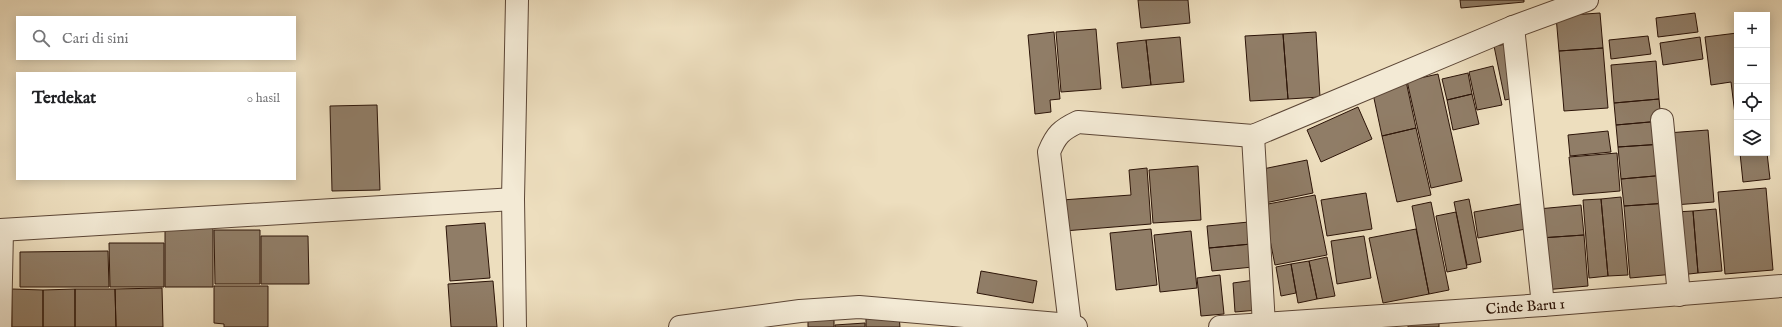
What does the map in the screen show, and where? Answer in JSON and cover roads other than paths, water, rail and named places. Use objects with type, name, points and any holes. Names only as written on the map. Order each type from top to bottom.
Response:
[{"type":"street","points":[[515,327],[513,200],[517,0]]},
{"type":"street","points":[[689,326],[800,312],[859,307],[1073,326],[1049,152],[1055,138],[1063,129],[1078,122],[1253,136],[1513,27],[1588,0]]},
{"type":"street","points":[[1513,27],[1543,305]]},
{"type":"street","points":[[1662,120],[1679,295]]},
{"type":"street","points":[[1253,136],[1264,325]]},
{"type":"street","points":[[0,327],[1,230],[513,200]]},
{"type":"street","name":"Cinde Baru 1","points":[[1220,327],[1447,319],[1543,305],[1782,286]]}]
